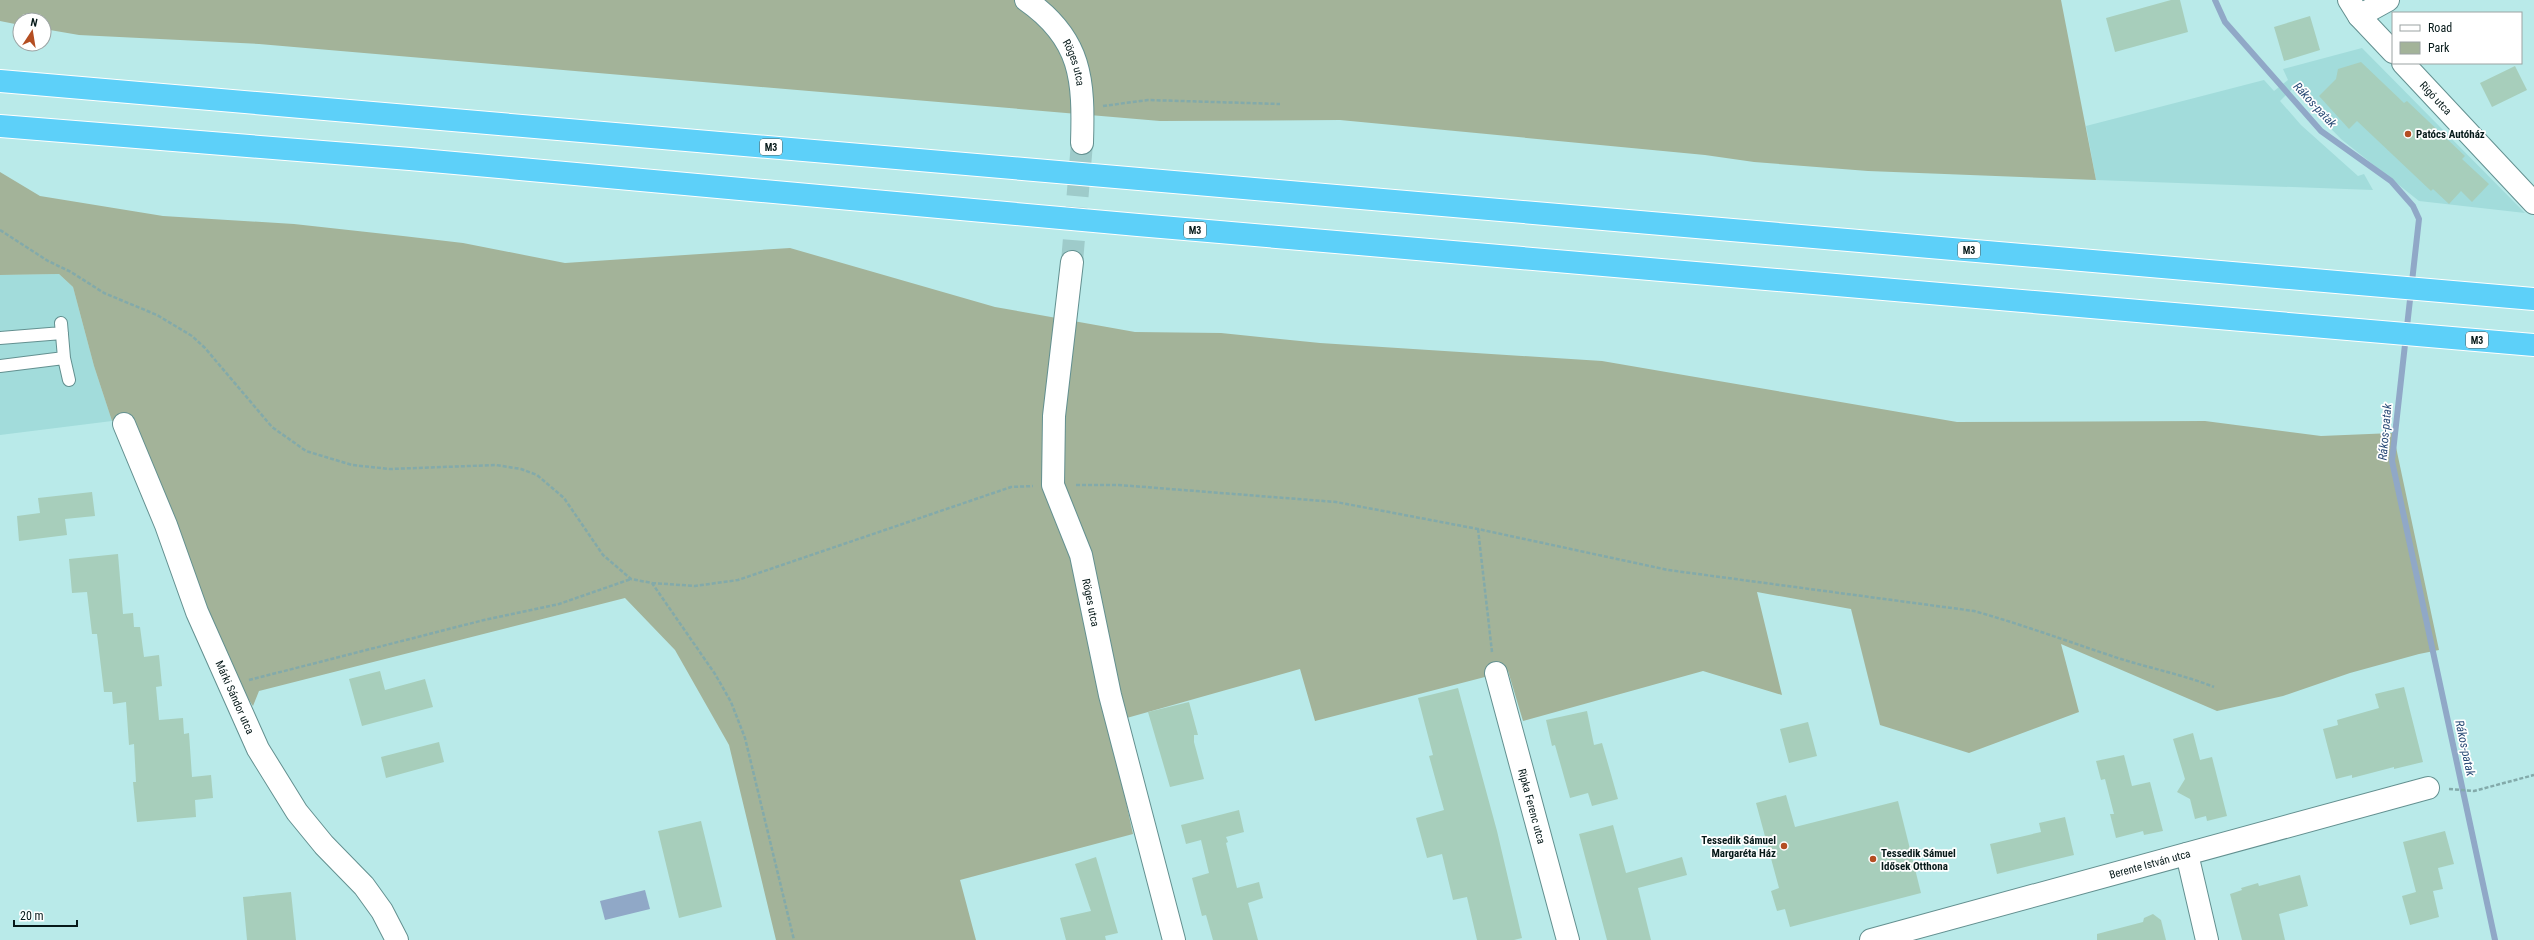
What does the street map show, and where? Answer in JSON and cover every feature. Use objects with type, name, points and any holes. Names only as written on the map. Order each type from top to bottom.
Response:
[{"type":"highway","name":"M3","points":[[0,81],[2534,299]]},
{"type":"highway","name":"M3","points":[[0,126],[410,159],[1170,228],[2534,345]]},
{"type":"street","name":"Röges utca","points":[[1026,0],[1055,24],[1073,51],[1082,84],[1082,143]]},
{"type":"street","points":[[2388,0],[2354,8],[2392,51]]},
{"type":"street","name":"Rigó utca","points":[[2404,64],[2534,203]]},
{"type":"street","name":"Röges utca","points":[[1072,262],[1054,416],[1053,485],[1081,555],[1110,695],[1174,940]]},
{"type":"street","name":"Márki Sándor utca","points":[[124,424],[166,525],[196,612],[228,686],[278,785],[324,845],[364,886],[382,911],[396,940]]},
{"type":"street","name":"Ripka Ferenc utca","points":[[1496,673],[1568,940]]},
{"type":"street","name":"Berente István utca","points":[[1871,940],[2428,788]]},
{"type":"street","points":[[2187,854],[2207,940]]},
{"type":"lane","points":[[0,338],[62,328],[64,358],[69,380]]},
{"type":"lane","points":[[0,366],[64,358]]},
{"type":"path","points":[[1083,108],[1148,100],[1280,104]]},
{"type":"path","points":[[0,230],[48,261],[71,272],[104,293],[157,315],[192,336],[205,348],[272,427],[306,451],[326,459],[360,466],[390,469],[496,465],[521,469],[537,475],[564,498],[603,555],[631,579],[652,583],[695,586],[738,580],[1011,487],[1053,485],[1118,485],[1336,502],[1478,529],[1668,570],[1974,611],[2023,624],[2155,670],[2188,676],[2214,687]]},
{"type":"path","points":[[1478,529],[1485,599],[1496,673]]},
{"type":"path","points":[[228,686],[484,620],[560,604],[631,579]]},
{"type":"path","points":[[652,583],[715,674],[731,702],[745,738],[794,940]]},
{"type":"path","points":[[2449,789],[2474,790],[2534,774]]},
{"type":"shaded area","points":[[2362,48],[2525,213],[2419,201],[2341,139],[2292,89],[2280,101],[2301,125],[2358,176],[2364,174],[2373,190],[2096,180],[2086,126],[2264,80],[2274,91],[2288,80],[2283,69]]},
{"type":"shaded area","points":[[59,274],[73,287],[94,366],[112,421],[0,435],[0,275]]},
{"type":"shaded area","points":[[645,890],[650,909],[605,920],[600,901]]},
{"type":"green space","points":[[0,0],[2061,0],[2096,180],[1868,171],[1754,162],[1705,155],[1340,120],[1160,121],[259,44],[79,35],[52,30],[52,12],[12,12],[12,23],[0,21]]},
{"type":"green space","points":[[0,172],[40,196],[163,216],[294,224],[463,243],[565,263],[790,248],[995,307],[1135,332],[1221,333],[1320,343],[1602,361],[1957,422],[2205,421],[2321,436],[2393,433],[2439,650],[2350,673],[2283,696],[2217,711],[2061,644],[2079,712],[1969,753],[1880,725],[1851,609],[1757,592],[1782,695],[1703,671],[1523,721],[1508,671],[1315,721],[1300,669],[1109,723],[1133,834],[960,880],[976,940],[776,940],[729,745],[675,650],[625,598],[259,691],[253,706],[224,663],[133,416],[112,421],[94,366],[73,287],[59,274],[0,275]]},
{"type":"building","points":[[2171,0],[2180,0],[2188,32],[2115,52],[2106,18]]},
{"type":"building","points":[[2310,16],[2320,50],[2284,61],[2274,27]]},
{"type":"building","name":"Patócs Autóház","points":[[2361,62],[2404,103],[2407,101],[2465,156],[2462,159],[2489,184],[2472,202],[2461,191],[2449,204],[2433,189],[2431,191],[2357,121],[2349,129],[2319,96],[2336,79],[2338,69]]},
{"type":"building","points":[[2515,66],[2527,90],[2492,107],[2480,83]]},
{"type":"building","points":[[92,492],[95,516],[65,519],[67,535],[19,541],[17,516],[40,513],[38,498]]},
{"type":"building","points":[[118,554],[123,614],[133,613],[134,627],[140,627],[144,657],[159,655],[162,686],[156,687],[159,720],[183,718],[184,734],[189,733],[192,777],[211,775],[213,798],[195,800],[196,817],[137,822],[133,782],[136,782],[134,744],[129,745],[126,702],[113,704],[112,692],[104,692],[97,634],[92,634],[87,592],[72,593],[69,559]]},
{"type":"building","points":[[380,671],[385,690],[425,679],[433,707],[362,726],[349,679]]},
{"type":"building","points":[[2404,687],[2423,762],[2394,769],[2394,767],[2352,778],[2352,775],[2336,779],[2323,729],[2338,725],[2337,720],[2379,708],[2375,694]]},
{"type":"building","points":[[1458,688],[1497,831],[1522,938],[1514,940],[1477,940],[1467,897],[1453,900],[1442,854],[1427,858],[1416,818],[1444,810],[1429,756],[1433,755],[1418,698]]},
{"type":"building","points":[[1189,702],[1198,735],[1194,735],[1194,742],[1204,779],[1170,787],[1148,712]]},
{"type":"building","points":[[1587,711],[1594,745],[1602,743],[1618,799],[1592,806],[1588,793],[1570,798],[1555,745],[1552,746],[1546,720]]},
{"type":"building","points":[[1808,722],[1817,756],[1789,763],[1780,729]]},
{"type":"building","points":[[2193,733],[2200,760],[2212,757],[2227,816],[2207,821],[2206,816],[2195,819],[2190,799],[2177,792],[2185,779],[2173,739]]},
{"type":"building","points":[[439,742],[444,762],[386,778],[381,757]]},
{"type":"building","points":[[2124,755],[2132,786],[2150,782],[2163,831],[2144,835],[2143,831],[2116,838],[2110,814],[2114,814],[2105,779],[2101,780],[2096,761]]},
{"type":"building","points":[[1786,795],[1795,827],[1898,801],[1921,893],[1790,927],[1785,909],[1777,911],[1771,891],[1779,888],[1756,803]]},
{"type":"building","points":[[1239,810],[1244,832],[1226,837],[1228,842],[1226,843],[1237,888],[1259,882],[1263,898],[1248,903],[1258,940],[1213,940],[1206,915],[1202,916],[1192,878],[1209,873],[1201,840],[1186,844],[1181,825]]},
{"type":"building","points":[[2065,817],[2074,855],[1997,874],[1990,844],[2041,832],[2039,823]]},
{"type":"building","points":[[701,821],[722,907],[679,918],[658,831]]},
{"type":"building","points":[[1613,825],[1626,873],[1682,857],[1687,875],[1638,888],[1651,940],[1607,940],[1579,834]]},
{"type":"building","points":[[2445,831],[2454,864],[2438,868],[2443,889],[2433,891],[2439,917],[2410,925],[2402,896],[2416,892],[2403,842]]},
{"type":"building","points":[[1096,857],[1118,933],[1105,936],[1106,940],[1066,940],[1060,918],[1091,911],[1075,864]]},
{"type":"building","points":[[2300,875],[2308,906],[2279,914],[2285,940],[2242,940],[2230,894],[2242,890],[2241,888],[2258,883],[2259,886]]},
{"type":"building","points":[[291,892],[296,940],[247,940],[243,897]]},
{"type":"building","points":[[2153,914],[2161,920],[2166,940],[2097,940],[2097,934],[2143,922],[2144,918]]},
{"type":"waterway","name":"Rákos-patak","points":[[2215,0],[2225,22],[2321,131],[2391,181],[2413,206],[2419,219],[2392,461],[2495,940]]},
{"type":"tunnel","points":[[1072,262],[1082,143]]},
{"type":"place","name":"Patócs Autóház","points":[[2408,134]]},
{"type":"place","name":"Tessedik Sámuel Margaréta Ház","points":[[1784,846]]},
{"type":"place","name":"Tessedik Sámuel Idősek Otthona","points":[[1873,859]]}]
